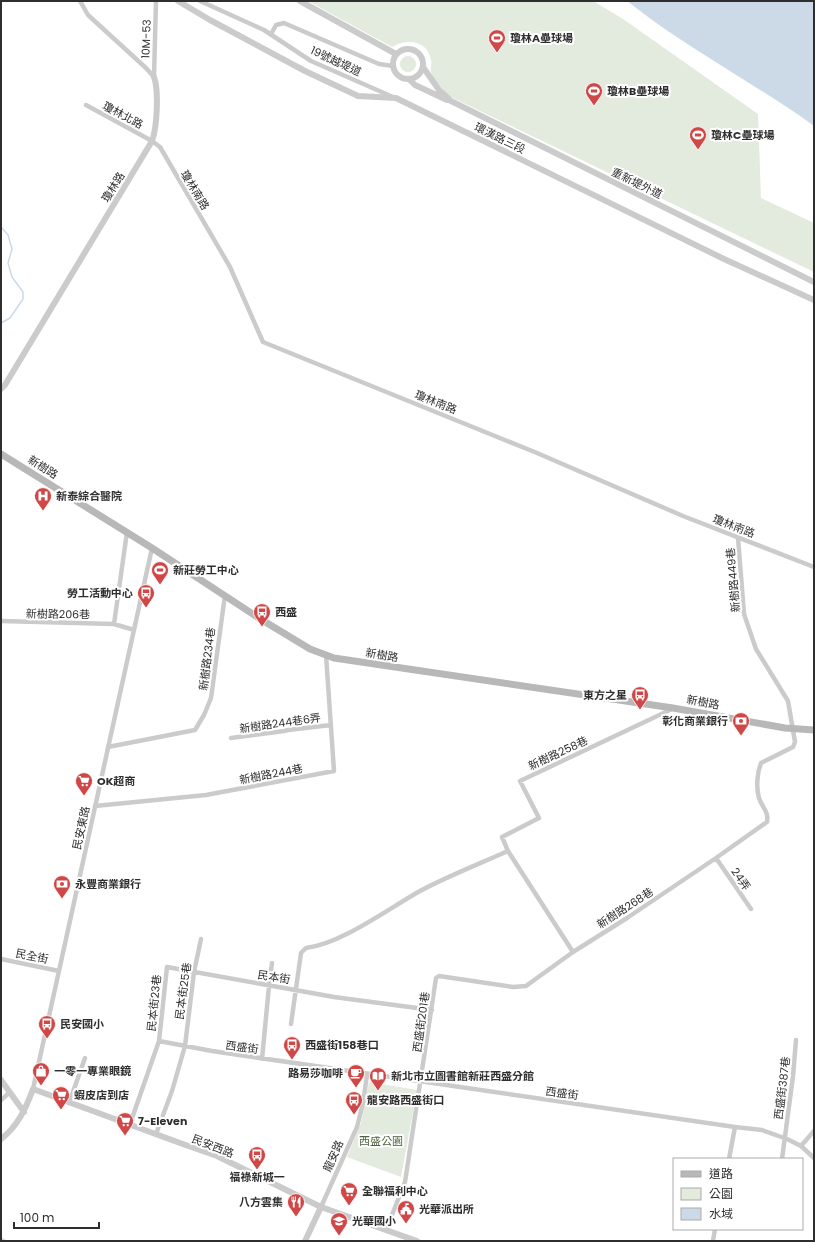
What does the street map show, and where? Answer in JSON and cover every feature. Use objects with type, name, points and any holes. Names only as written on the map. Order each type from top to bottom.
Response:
[{"type":"main road","name":"新樹路","points":[[1,454],[127,532],[262,620],[310,649],[334,658],[814,730]]},
{"type":"street","points":[[80,1],[88,15],[154,77]]},
{"type":"street","name":"10M-53","points":[[154,77],[156,1]]},
{"type":"street","name":"環漢路三段","points":[[178,1],[305,71],[358,96],[396,98],[724,260],[814,300]]},
{"type":"street","name":"19號越堤道","points":[[200,1],[271,34],[311,61],[396,98]]},
{"type":"street","points":[[300,1],[396,54],[393,60],[393,66]]},
{"type":"street","name":"19號越堤道","points":[[271,34],[276,25],[284,23],[379,64],[393,66]]},
{"type":"street","name":"重新堤外道","points":[[396,54],[400,50],[406,48],[417,51],[423,61],[423,67],[439,90],[451,101]]},
{"type":"street","name":"重新堤外道","points":[[393,66],[399,76],[410,80],[442,99],[451,101],[814,282]]},
{"type":"street","points":[[410,80],[420,73],[423,67]]},
{"type":"street","name":"瓊林路","points":[[3,387],[152,141],[156,132],[157,88],[154,77]]},
{"type":"street","name":"瓊林北路","points":[[86,105],[152,141]]},
{"type":"street","name":"瓊林南路","points":[[152,141],[160,147],[230,267],[263,342],[441,414],[683,516],[814,567]]},
{"type":"street","points":[[114,624],[127,532]]},
{"type":"street","name":"新樹路449巷","points":[[738,538],[744,614],[756,649],[788,700],[794,728]]},
{"type":"street","name":"民安東路","points":[[33,1089],[152,548]]},
{"type":"street","name":"新樹路234巷","points":[[108,748],[195,730],[204,715],[211,698],[225,595]]},
{"type":"street","name":"新樹路206巷","points":[[1,621],[114,624],[134,630]]},
{"type":"street","name":"新樹路244巷","points":[[95,806],[206,795],[334,771],[326,655]]},
{"type":"street","name":"新樹路258巷","points":[[508,851],[502,837],[539,818],[520,781],[673,708]]},
{"type":"street","name":"新樹路244巷6弄","points":[[231,738],[331,725]]},
{"type":"street","name":"新樹路268巷","points":[[436,978],[439,976],[513,987],[526,986],[573,952],[627,918],[716,858],[767,822],[768,816],[759,798],[759,770],[761,763],[793,747],[795,742],[794,728]]},
{"type":"street","points":[[292,1024],[301,953],[306,948],[314,947],[347,934],[421,891],[508,851],[573,952]]},
{"type":"street","name":"24弄","points":[[716,858],[751,909]]},
{"type":"street","name":"民本街25巷","points":[[156,1134],[172,1091],[186,1046],[194,972],[201,939]]},
{"type":"street","name":"民全街","points":[[1,959],[59,971]]},
{"type":"street","points":[[262,1059],[272,963]]},
{"type":"street","name":"民本街","points":[[167,967],[269,986],[432,1010]]},
{"type":"street","name":"民本街23巷","points":[[159,1041],[167,967]]},
{"type":"street","name":"西盛街201巷","points":[[386,1230],[404,1182],[436,978]]},
{"type":"street","name":"西盛街387巷","points":[[782,1158],[794,1076],[796,1040]]},
{"type":"street","points":[[130,1124],[159,1041]]},
{"type":"street","name":"西盛街","points":[[159,1041],[367,1075],[421,1081],[762,1130],[785,1138],[801,1146],[814,1158]]},
{"type":"street","points":[[70,1103],[85,1058]]},
{"type":"street","name":"龍安路","points":[[305,1241],[357,1127],[367,1075]]},
{"type":"street","points":[[1,1080],[24,1112]]},
{"type":"street","points":[[1,1139],[24,1112],[33,1089]]},
{"type":"street","name":"民安西路","points":[[33,1089],[217,1156],[321,1207],[417,1241]]},
{"type":"street","points":[[1,1100],[10,1092]]},
{"type":"street","points":[[729,1158],[735,1127]]},
{"type":"street","points":[[801,1146],[814,1131]]},
{"type":"street","points":[[713,1241],[715,1230]]},
{"type":"green space","points":[[308,1],[593,1],[623,19],[758,114],[761,198],[814,223],[814,272],[447,95],[432,75],[429,53],[426,48],[410,42],[404,42],[392,47]]},
{"type":"green space","points":[[408,56],[414,58],[416,64],[414,70],[408,72],[402,70],[400,64],[402,58]]},
{"type":"green space","name":"西盛公園","points":[[369,1082],[417,1090],[401,1177],[347,1157],[361,1123]]},
{"type":"water","points":[[627,1],[814,1],[814,126],[696,50]]},
{"type":"waterway","points":[[1,227],[8,235],[12,249],[8,263],[12,277],[23,292],[23,299],[10,318],[1,323]]},
{"type":"waterway","points":[[1,1238],[6,1241]]},
{"type":"place","name":"瓊林A壘球場","points":[[497,53]]},
{"type":"place","name":"瓊林B壘球場","points":[[594,106]]},
{"type":"place","name":"瓊林C壘球場","points":[[698,150]]},
{"type":"place","name":"新泰綜合醫院","points":[[43,511]]},
{"type":"place","name":"新莊勞工中心","points":[[160,585]]},
{"type":"place","name":"勞工活動中心","points":[[146,608]]},
{"type":"place","name":"西盛","points":[[262,627]]},
{"type":"place","name":"東方之星","points":[[640,710]]},
{"type":"place","name":"彰化商業銀行","points":[[741,736]]},
{"type":"place","name":"OK超商","points":[[84,796]]},
{"type":"place","name":"永豐商業銀行","points":[[62,899]]},
{"type":"place","name":"民安國小","points":[[47,1039]]},
{"type":"place","name":"西盛街158巷口","points":[[292,1060]]},
{"type":"place","name":"一零一專業眼鏡","points":[[41,1086]]},
{"type":"place","name":"路易莎咖啡","points":[[356,1088]]},
{"type":"place","name":"新北市立圖書館新莊西盛分館","points":[[378,1091]]},
{"type":"place","name":"蝦皮店到店","points":[[61,1110]]},
{"type":"place","name":"龍安路西盛街口","points":[[354,1115]]},
{"type":"place","name":"7-Eleven","points":[[125,1136]]},
{"type":"place","name":"福祿新城一","points":[[257,1170]]},
{"type":"place","name":"全聯福利中心","points":[[349,1206]]},
{"type":"place","name":"八方雲集","points":[[296,1217]]},
{"type":"place","name":"光華派出所","points":[[406,1224]]},
{"type":"place","name":"光華國小","points":[[339,1236]]}]
